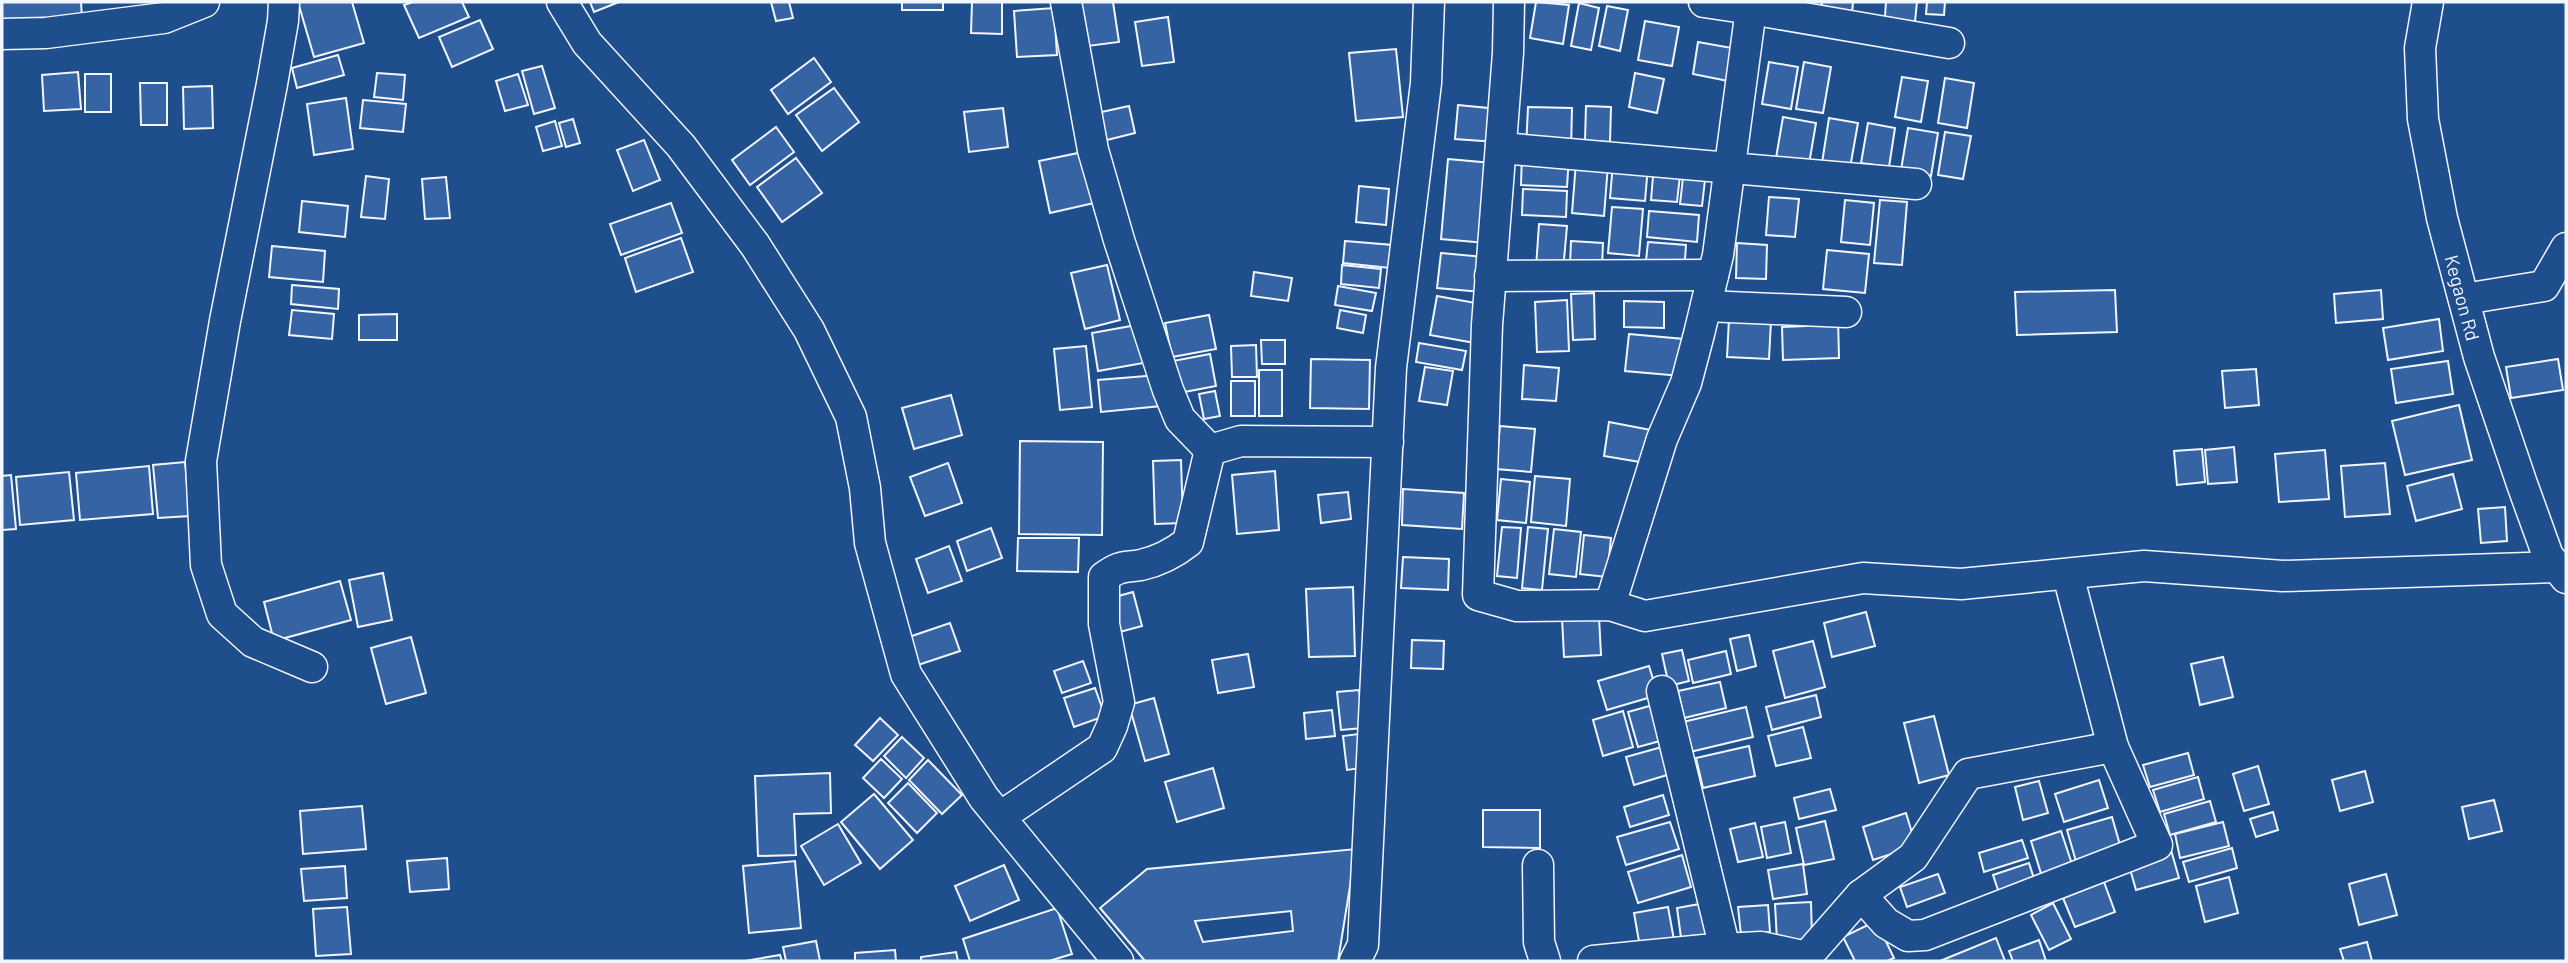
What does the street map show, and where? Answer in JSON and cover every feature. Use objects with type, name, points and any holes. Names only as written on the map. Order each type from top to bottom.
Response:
[{"type":"street","points":[[2,34],[46,33],[164,18],[204,2]]},
{"type":"street","points":[[284,2],[272,84],[225,321],[201,461],[206,565],[222,614],[253,642],[312,667]]},
{"type":"street","points":[[562,2],[587,43],[681,146],[747,234],[809,330],[851,417],[865,488],[870,544],[906,674],[984,798],[1118,961]]},
{"type":"street","points":[[1066,2],[1093,150],[1118,240],[1180,419],[1210,450]]},
{"type":"street","points":[[1355,961],[1363,944],[1391,368],[1426,83],[1429,2]]},
{"type":"street","points":[[1509,2],[1486,338],[1478,595],[1517,606],[1610,605],[1645,616],[1863,578],[1961,584],[2144,566],[2283,576],[2562,573]]},
{"type":"street","points":[[1704,2],[1949,43]]},
{"type":"street","name":"Kegaon Rd","points":[[2428,2],[2420,48],[2423,119],[2442,218],[2479,356],[2522,484],[2549,556],[2562,573]]},
{"type":"street","points":[[1610,605],[1662,439],[1685,383],[1706,306],[1713,275],[1751,9]]},
{"type":"street","points":[[1501,148],[1916,184]]},
{"type":"street","points":[[2463,299],[2544,286],[2566,248]]},
{"type":"street","points":[[1490,276],[1713,275]]},
{"type":"street","points":[[1706,306],[1846,312]]},
{"type":"street","points":[[1210,450],[1241,441],[1388,442]]},
{"type":"street","points":[[1000,817],[1102,748],[1119,702],[1104,624],[1104,577],[1120,566],[1142,565],[1171,555],[1188,542],[1210,450]]},
{"type":"street","points":[[1861,895],[1886,923],[1908,936],[1925,935],[2157,845],[2113,747],[2068,575]]},
{"type":"street","points":[[1662,691],[1725,949]]},
{"type":"street","points":[[1593,961],[1761,947],[1805,959],[1861,895],[1913,858],[1968,774],[2113,747]]},
{"type":"street","points":[[1538,865],[1539,942],[1545,961]]},
{"type":"building","points":[[2,2],[81,2],[82,18],[2,19]]},
{"type":"building","points":[[298,2],[352,2],[364,43],[314,57]]},
{"type":"building","points":[[413,2],[462,2],[469,17],[419,38],[404,5]]},
{"type":"building","points":[[590,2],[619,2],[594,12]]},
{"type":"building","points":[[771,2],[789,2],[793,18],[776,21]]},
{"type":"building","points":[[902,2],[943,2],[943,10],[902,10]]},
{"type":"building","points":[[972,2],[1002,2],[1002,34],[971,33]]},
{"type":"building","points":[[1073,2],[1113,2],[1119,42],[1080,47]]},
{"type":"building","points":[[1536,2],[1569,5],[1563,44],[1530,38]]},
{"type":"building","points":[[1822,2],[1853,2],[1852,14],[1821,11]]},
{"type":"building","points":[[1886,2],[1917,2],[1914,31],[1884,30]]},
{"type":"building","points":[[1927,2],[1945,2],[1944,15],[1926,14]]},
{"type":"building","points":[[1579,3],[1599,8],[1591,50],[1571,46]]},
{"type":"building","points":[[1607,6],[1628,10],[1620,51],[1599,46]]},
{"type":"building","points":[[1054,8],[1057,55],[1017,57],[1014,11]]},
{"type":"building","points":[[1168,17],[1174,62],[1142,66],[1135,22]]},
{"type":"building","points":[[480,20],[493,49],[452,67],[439,37]]},
{"type":"building","points":[[1645,21],[1679,27],[1672,66],[1638,60]]},
{"type":"building","points":[[1698,42],[1743,50],[1738,83],[1693,74]]},
{"type":"building","points":[[1396,49],[1403,117],[1356,121],[1349,53]]},
{"type":"building","points":[[338,55],[344,75],[297,88],[292,68]]},
{"type":"building","points":[[814,58],[831,82],[788,114],[771,90]]},
{"type":"building","points":[[1769,62],[1798,67],[1791,109],[1762,104]]},
{"type":"building","points":[[1804,62],[1831,67],[1823,113],[1796,109]]},
{"type":"building","points":[[542,66],[555,108],[534,114],[522,71]]},
{"type":"building","points":[[78,72],[81,109],[44,111],[42,75]]},
{"type":"building","points":[[377,73],[405,75],[403,100],[374,97]]},
{"type":"building","points":[[1635,73],[1664,79],[1657,113],[1629,107]]},
{"type":"building","points":[[85,74],[111,74],[111,112],[85,112]]},
{"type":"building","points":[[518,74],[528,105],[505,111],[496,81]]},
{"type":"building","points":[[1902,77],[1928,81],[1921,122],[1895,117]]},
{"type":"building","points":[[1945,78],[1974,83],[1967,128],[1938,123]]},
{"type":"building","points":[[140,83],[167,83],[167,125],[141,125]]},
{"type":"building","points":[[212,86],[213,128],[184,129],[183,87]]},
{"type":"building","points":[[834,88],[859,122],[822,151],[796,115]]},
{"type":"building","points":[[346,98],[353,149],[314,155],[307,104]]},
{"type":"building","points":[[363,100],[406,104],[403,132],[360,128]]},
{"type":"building","points":[[1458,105],[1498,109],[1496,142],[1455,139]]},
{"type":"building","points":[[1129,106],[1135,133],[1103,141],[1097,113]]},
{"type":"building","points":[[1586,106],[1611,107],[1610,142],[1585,141]]},
{"type":"building","points":[[1528,107],[1572,108],[1571,150],[1526,149]]},
{"type":"building","points":[[1003,108],[1008,147],[969,152],[964,112]]},
{"type":"building","points":[[1783,117],[1816,123],[1808,170],[1775,164]]},
{"type":"building","points":[[1829,118],[1858,123],[1850,168],[1822,163]]},
{"type":"building","points":[[573,119],[580,143],[566,147],[559,123]]},
{"type":"building","points":[[555,121],[562,146],[543,151],[536,127]]},
{"type":"building","points":[[1868,123],[1895,128],[1889,167],[1861,163]]},
{"type":"building","points":[[776,127],[794,152],[750,185],[732,160]]},
{"type":"building","points":[[1908,128],[1938,133],[1931,176],[1901,170]]},
{"type":"building","points":[[1945,132],[1971,136],[1963,179],[1938,175]]},
{"type":"building","points":[[644,140],[660,180],[633,191],[617,150]]},
{"type":"building","points":[[1083,152],[1094,203],[1050,213],[1039,161]]},
{"type":"building","points":[[1522,152],[1569,155],[1567,187],[1521,185]]},
{"type":"building","points":[[796,158],[822,193],[782,222],[757,187]]},
{"type":"building","points":[[1448,159],[1492,163],[1486,243],[1441,239]]},
{"type":"building","points":[[1576,162],[1608,165],[1604,216],[1572,213]]},
{"type":"building","points":[[1613,163],[1648,166],[1645,201],[1610,198]]},
{"type":"building","points":[[1654,164],[1681,166],[1677,202],[1651,200]]},
{"type":"building","points":[[1684,169],[1706,171],[1702,206],[1680,204]]},
{"type":"building","points":[[366,176],[389,179],[385,219],[361,217]]},
{"type":"building","points":[[446,177],[450,218],[425,219],[422,179]]},
{"type":"building","points":[[1359,186],[1389,189],[1386,225],[1356,222]]},
{"type":"building","points":[[1523,189],[1567,191],[1566,217],[1522,215]]},
{"type":"building","points":[[1769,197],[1799,199],[1795,237],[1766,235]]},
{"type":"building","points":[[1845,200],[1874,203],[1870,245],[1841,242]]},
{"type":"building","points":[[1880,200],[1907,202],[1902,265],[1874,263]]},
{"type":"building","points":[[302,201],[348,206],[345,237],[299,232]]},
{"type":"building","points":[[671,203],[682,233],[621,255],[610,224]]},
{"type":"building","points":[[1612,207],[1643,209],[1639,256],[1608,253]]},
{"type":"building","points":[[1649,211],[1699,215],[1697,242],[1647,237]]},
{"type":"building","points":[[1539,224],[1567,226],[1563,271],[1536,268]]},
{"type":"building","points":[[681,238],[693,272],[636,292],[625,258]]},
{"type":"building","points":[[1345,241],[1393,245],[1390,268],[1343,263]]},
{"type":"building","points":[[1571,241],[1603,243],[1602,266],[1570,265]]},
{"type":"building","points":[[1648,242],[1686,245],[1684,273],[1645,270]]},
{"type":"building","points":[[1737,243],[1767,245],[1766,279],[1736,278]]},
{"type":"building","points":[[272,246],[325,251],[323,282],[269,277]]},
{"type":"building","points":[[1827,250],[1869,254],[1865,293],[1823,289]]},
{"type":"building","points":[[1441,253],[1484,257],[1481,292],[1437,288]]},
{"type":"building","points":[[1107,265],[1120,320],[1085,329],[1071,273]]},
{"type":"building","points":[[1342,265],[1381,269],[1379,288],[1341,284]]},
{"type":"building","points":[[1254,272],[1292,278],[1288,301],[1251,296]]},
{"type":"building","points":[[292,285],[339,289],[338,309],[291,304]]},
{"type":"building","points":[[1338,286],[1376,293],[1372,311],[1335,305]]},
{"type":"building","points":[[2115,290],[2117,332],[2017,335],[2015,292]]},
{"type":"building","points":[[2381,290],[2383,319],[2336,323],[2334,294]]},
{"type":"building","points":[[1594,293],[1595,339],[1573,340],[1571,294]]},
{"type":"building","points":[[1437,296],[1481,304],[1475,343],[1430,335]]},
{"type":"building","points":[[1567,300],[1569,351],[1537,352],[1535,302]]},
{"type":"building","points":[[1624,301],[1664,302],[1664,328],[1624,327]]},
{"type":"building","points":[[292,310],[334,314],[332,339],[289,335]]},
{"type":"building","points":[[1340,310],[1366,315],[1363,333],[1337,328]]},
{"type":"building","points":[[397,314],[397,340],[359,340],[359,315]]},
{"type":"building","points":[[1209,315],[1216,349],[1172,357],[1165,323]]},
{"type":"building","points":[[1838,317],[1839,358],[1783,360],[1782,327],[1806,326],[1806,318]]},
{"type":"building","points":[[1729,319],[1771,321],[1769,359],[1727,357]]},
{"type":"building","points":[[2439,319],[2443,351],[2388,360],[2383,328]]},
{"type":"building","points":[[1142,324],[1149,362],[1098,371],[1092,333]]},
{"type":"building","points":[[1629,334],[1684,339],[1681,376],[1625,371]]},
{"type":"building","points":[[1261,340],[1285,340],[1285,364],[1262,364]]},
{"type":"building","points":[[1419,343],[1466,351],[1462,370],[1416,362]]},
{"type":"building","points":[[1256,345],[1257,377],[1232,377],[1231,346]]},
{"type":"building","points":[[1086,346],[1092,407],[1060,410],[1054,349]]},
{"type":"building","points":[[1210,354],[1216,386],[1179,393],[1173,361]]},
{"type":"building","points":[[1311,359],[1370,360],[1369,409],[1310,408]]},
{"type":"building","points":[[2558,359],[2563,390],[2511,398],[2506,367]]},
{"type":"building","points":[[2448,361],[2453,394],[2396,403],[2391,369]]},
{"type":"building","points":[[1524,365],[1559,368],[1556,401],[1522,399]]},
{"type":"building","points":[[1425,367],[1453,371],[1447,405],[1419,401]]},
{"type":"building","points":[[2256,369],[2259,405],[2225,408],[2222,371]]},
{"type":"building","points":[[1259,370],[1282,370],[1282,416],[1259,416]]},
{"type":"building","points":[[1158,375],[1161,406],[1101,412],[1098,380]]},
{"type":"building","points":[[1231,381],[1255,381],[1255,416],[1231,416]]},
{"type":"building","points":[[1215,391],[1220,416],[1204,419],[1199,394]]},
{"type":"building","points":[[951,395],[962,435],[914,449],[902,408]]},
{"type":"building","points":[[2459,405],[2472,460],[2405,475],[2392,421]]},
{"type":"building","points":[[1609,422],[1651,430],[1646,463],[1604,456]]},
{"type":"building","points":[[1500,426],[1535,429],[1531,472],[1496,469]]},
{"type":"building","points":[[1020,441],[1103,442],[1102,535],[1019,534]]},
{"type":"building","points":[[2234,447],[2237,482],[2208,484],[2205,450]]},
{"type":"building","points":[[2202,449],[2205,482],[2177,485],[2174,451]]},
{"type":"building","points":[[2325,450],[2329,499],[2279,502],[2275,454]]},
{"type":"building","points":[[1181,460],[1183,523],[1155,524],[1153,461]]},
{"type":"building","points":[[185,462],[190,516],[158,518],[153,465]]},
{"type":"building","points":[[948,463],[962,503],[925,516],[910,477]]},
{"type":"building","points":[[2385,463],[2390,514],[2345,517],[2341,466]]},
{"type":"building","points":[[149,466],[153,514],[80,520],[76,473]]},
{"type":"building","points":[[1275,471],[1279,530],[1237,534],[1232,475]]},
{"type":"building","points":[[69,472],[74,520],[20,525],[16,477]]},
{"type":"building","points":[[2453,474],[2462,509],[2416,521],[2407,486]]},
{"type":"building","points":[[11,475],[16,529],[2,530],[2,476]]},
{"type":"building","points":[[1535,476],[1570,479],[1566,526],[1531,522]]},
{"type":"building","points":[[1501,479],[1530,482],[1526,523],[1497,520]]},
{"type":"building","points":[[1403,489],[1464,493],[1462,529],[1402,525]]},
{"type":"building","points":[[1348,492],[1351,519],[1321,523],[1318,495]]},
{"type":"building","points":[[2505,507],[2507,541],[2481,543],[2478,509]]},
{"type":"building","points":[[1502,527],[1521,528],[1517,578],[1497,576]]},
{"type":"building","points":[[1528,527],[1548,529],[1542,590],[1522,588]]},
{"type":"building","points":[[991,528],[1002,558],[967,571],[957,541]]},
{"type":"building","points":[[1554,529],[1581,532],[1576,577],[1549,574]]},
{"type":"building","points":[[1584,535],[1611,538],[1607,577],[1580,574]]},
{"type":"building","points":[[1018,538],[1079,538],[1078,572],[1017,571]]},
{"type":"building","points":[[949,546],[962,581],[928,593],[916,559]]},
{"type":"building","points":[[1403,557],[1449,559],[1448,590],[1401,588]]},
{"type":"building","points":[[383,573],[392,620],[358,627],[349,580]]},
{"type":"building","points":[[340,581],[351,620],[274,641],[264,602]]},
{"type":"building","points":[[1353,587],[1355,656],[1309,657],[1306,589]]},
{"type":"building","points":[[1133,592],[1142,626],[1116,633],[1107,599]]},
{"type":"building","points":[[1866,612],[1875,646],[1832,657],[1824,623]]},
{"type":"building","points":[[1599,617],[1601,655],[1564,657],[1562,618]]},
{"type":"building","points":[[950,623],[960,651],[918,665],[909,637]]},
{"type":"building","points":[[1749,635],[1756,666],[1737,671],[1730,639]]},
{"type":"building","points":[[411,637],[426,693],[386,704],[371,648]]},
{"type":"building","points":[[1412,640],[1444,641],[1443,669],[1411,668]]},
{"type":"building","points":[[1813,641],[1825,687],[1785,698],[1773,651]]},
{"type":"building","points":[[1682,650],[1689,681],[1669,686],[1662,654]]},
{"type":"building","points":[[1726,651],[1731,674],[1693,683],[1688,660]]},
{"type":"building","points":[[1248,654],[1254,687],[1218,693],[1212,660]]},
{"type":"building","points":[[2223,657],[2233,697],[2200,705],[2191,664]]},
{"type":"building","points":[[1083,661],[1091,683],[1062,693],[1054,671]]},
{"type":"building","points":[[1649,666],[1658,695],[1607,710],[1598,681]]},
{"type":"building","points":[[1720,682],[1726,708],[1684,718],[1678,691]]},
{"type":"building","points":[[1095,688],[1105,716],[1074,727],[1064,698]]},
{"type":"building","points":[[1359,690],[1363,728],[1341,730],[1337,692]]},
{"type":"building","points":[[1816,695],[1821,717],[1772,730],[1766,707]]},
{"type":"building","points":[[1154,698],[1169,754],[1145,761],[1129,705]]},
{"type":"building","points":[[1660,703],[1671,738],[1638,747],[1628,712]]},
{"type":"building","points":[[1746,707],[1753,737],[1690,752],[1683,722]]},
{"type":"building","points":[[1332,710],[1335,736],[1306,739],[1304,713]]},
{"type":"building","points":[[1623,711],[1633,747],[1603,756],[1593,720]]},
{"type":"building","points":[[1934,716],[1949,775],[1919,783],[1904,723]]},
{"type":"building","points":[[880,718],[898,735],[873,761],[855,745]]},
{"type":"building","points":[[1803,727],[1811,758],[1776,766],[1768,736]]},
{"type":"building","points":[[1366,733],[1370,767],[1347,770],[1343,736]]},
{"type":"building","points":[[902,737],[924,758],[906,778],[884,756]]},
{"type":"building","points":[[1669,745],[1677,772],[1634,785],[1626,757]]},
{"type":"building","points":[[1749,746],[1755,776],[1703,788],[1696,758]]},
{"type":"building","points":[[2188,753],[2194,775],[2150,787],[2143,765]]},
{"type":"building","points":[[881,759],[902,779],[884,798],[863,778]]},
{"type":"building","points":[[928,760],[962,795],[942,814],[909,780]]},
{"type":"building","points":[[2258,766],[2269,804],[2244,811],[2233,774]]},
{"type":"building","points":[[1213,768],[1224,808],[1177,822],[1165,782]]},
{"type":"building","points":[[2365,771],[2373,802],[2340,811],[2332,780]]},
{"type":"building","points":[[830,773],[831,813],[794,814],[796,855],[758,856],[755,776]]},
{"type":"building","points":[[2198,777],[2204,799],[2160,812],[2153,790]]},
{"type":"building","points":[[2099,780],[2108,808],[2064,822],[2055,794]]},
{"type":"building","points":[[2039,781],[2048,813],[2023,820],[2015,787]]},
{"type":"building","points":[[908,783],[937,813],[917,833],[888,803]]},
{"type":"building","points":[[1830,789],[1836,810],[1799,819],[1794,798]]},
{"type":"building","points":[[874,794],[913,840],[880,869],[841,822]]},
{"type":"building","points":[[1663,795],[1669,815],[1630,827],[1624,807]]},
{"type":"building","points":[[2494,800],[2502,831],[2469,839],[2462,807]]},
{"type":"building","points":[[2210,801],[2216,822],[2170,835],[2164,814]]},
{"type":"building","points":[[362,806],[366,849],[303,854],[300,811]]},
{"type":"building","points":[[1483,810],[1540,810],[1540,848],[1483,847]]},
{"type":"building","points":[[2273,812],[2278,830],[2256,837],[2250,819]]},
{"type":"building","points":[[1906,813],[1916,846],[1873,860],[1863,827]]},
{"type":"building","points":[[2112,817],[2122,852],[2077,865],[2067,830]]},
{"type":"building","points":[[1825,821],[1834,859],[1804,865],[1796,828]]},
{"type":"building","points":[[1670,822],[1679,849],[1626,865],[1617,837]]},
{"type":"building","points":[[1785,822],[1791,853],[1767,858],[1761,827]]},
{"type":"building","points":[[2223,822],[2229,846],[2180,858],[2175,834]]},
{"type":"building","points":[[1755,823],[1763,857],[1738,862],[1730,829]]},
{"type":"building","points":[[838,824],[861,863],[824,885],[801,846]]},
{"type":"building","points":[[2061,831],[2074,870],[2043,880],[2031,841]]},
{"type":"building","points":[[2022,840],[2028,858],[1984,872],[1979,853]]},
{"type":"building","points":[[2232,848],[2237,868],[2189,882],[2183,862]]},
{"type":"building","points":[[1356,849],[1338,961],[1145,961],[1100,908],[1147,869]],"holes":[[[1291,911],[1293,931],[1203,942],[1195,921]]]},
{"type":"building","points":[[2171,850],[2179,878],[2136,890],[2128,862]]},
{"type":"building","points":[[1682,855],[1691,887],[1638,903],[1628,872]]},
{"type":"building","points":[[447,858],[449,889],[410,892],[407,861]]},
{"type":"building","points":[[795,861],[801,928],[749,933],[743,866]]},
{"type":"building","points":[[2029,863],[2037,888],[2001,899],[1993,875]]},
{"type":"building","points":[[1803,864],[1807,894],[1773,899],[1768,870]]},
{"type":"building","points":[[1004,865],[1019,900],[970,921],[955,886]]},
{"type":"building","points":[[345,866],[347,898],[304,901],[301,869]]},
{"type":"building","points":[[1938,874],[1945,893],[1907,907],[1900,887]]},
{"type":"building","points":[[2386,874],[2397,915],[2359,925],[2349,884]]},
{"type":"building","points":[[2229,877],[2238,913],[2205,922],[2196,886]]},
{"type":"building","points":[[2104,882],[2115,912],[2075,927],[2063,898]]},
{"type":"building","points":[[1811,902],[1812,939],[1777,941],[1775,904]]},
{"type":"building","points":[[1705,903],[1711,941],[1682,945],[1677,908]]},
{"type":"building","points":[[2053,903],[2071,939],[2049,950],[2031,915]]},
{"type":"building","points":[[1768,905],[1770,932],[1741,935],[1738,907]]},
{"type":"building","points":[[347,907],[351,954],[316,956],[313,909]]},
{"type":"building","points":[[1668,907],[1674,940],[1640,947],[1634,913]]},
{"type":"building","points":[[1057,908],[1072,954],[1049,961],[970,961],[963,939]]},
{"type":"building","points":[[1876,921],[1894,958],[1887,961],[1855,961],[1843,937]]},
{"type":"building","points":[[1996,938],[2005,961],[1940,961]]},
{"type":"building","points":[[2039,940],[2046,961],[2013,961],[2009,951]]},
{"type":"building","points":[[816,941],[820,961],[786,961],[783,947]]},
{"type":"building","points":[[2367,942],[2372,961],[2344,961],[2340,949]]},
{"type":"building","points":[[895,950],[896,961],[855,961],[855,953]]},
{"type":"building","points":[[956,952],[958,961],[921,961],[921,957]]},
{"type":"building","points":[[780,955],[782,961],[745,961]]}]
